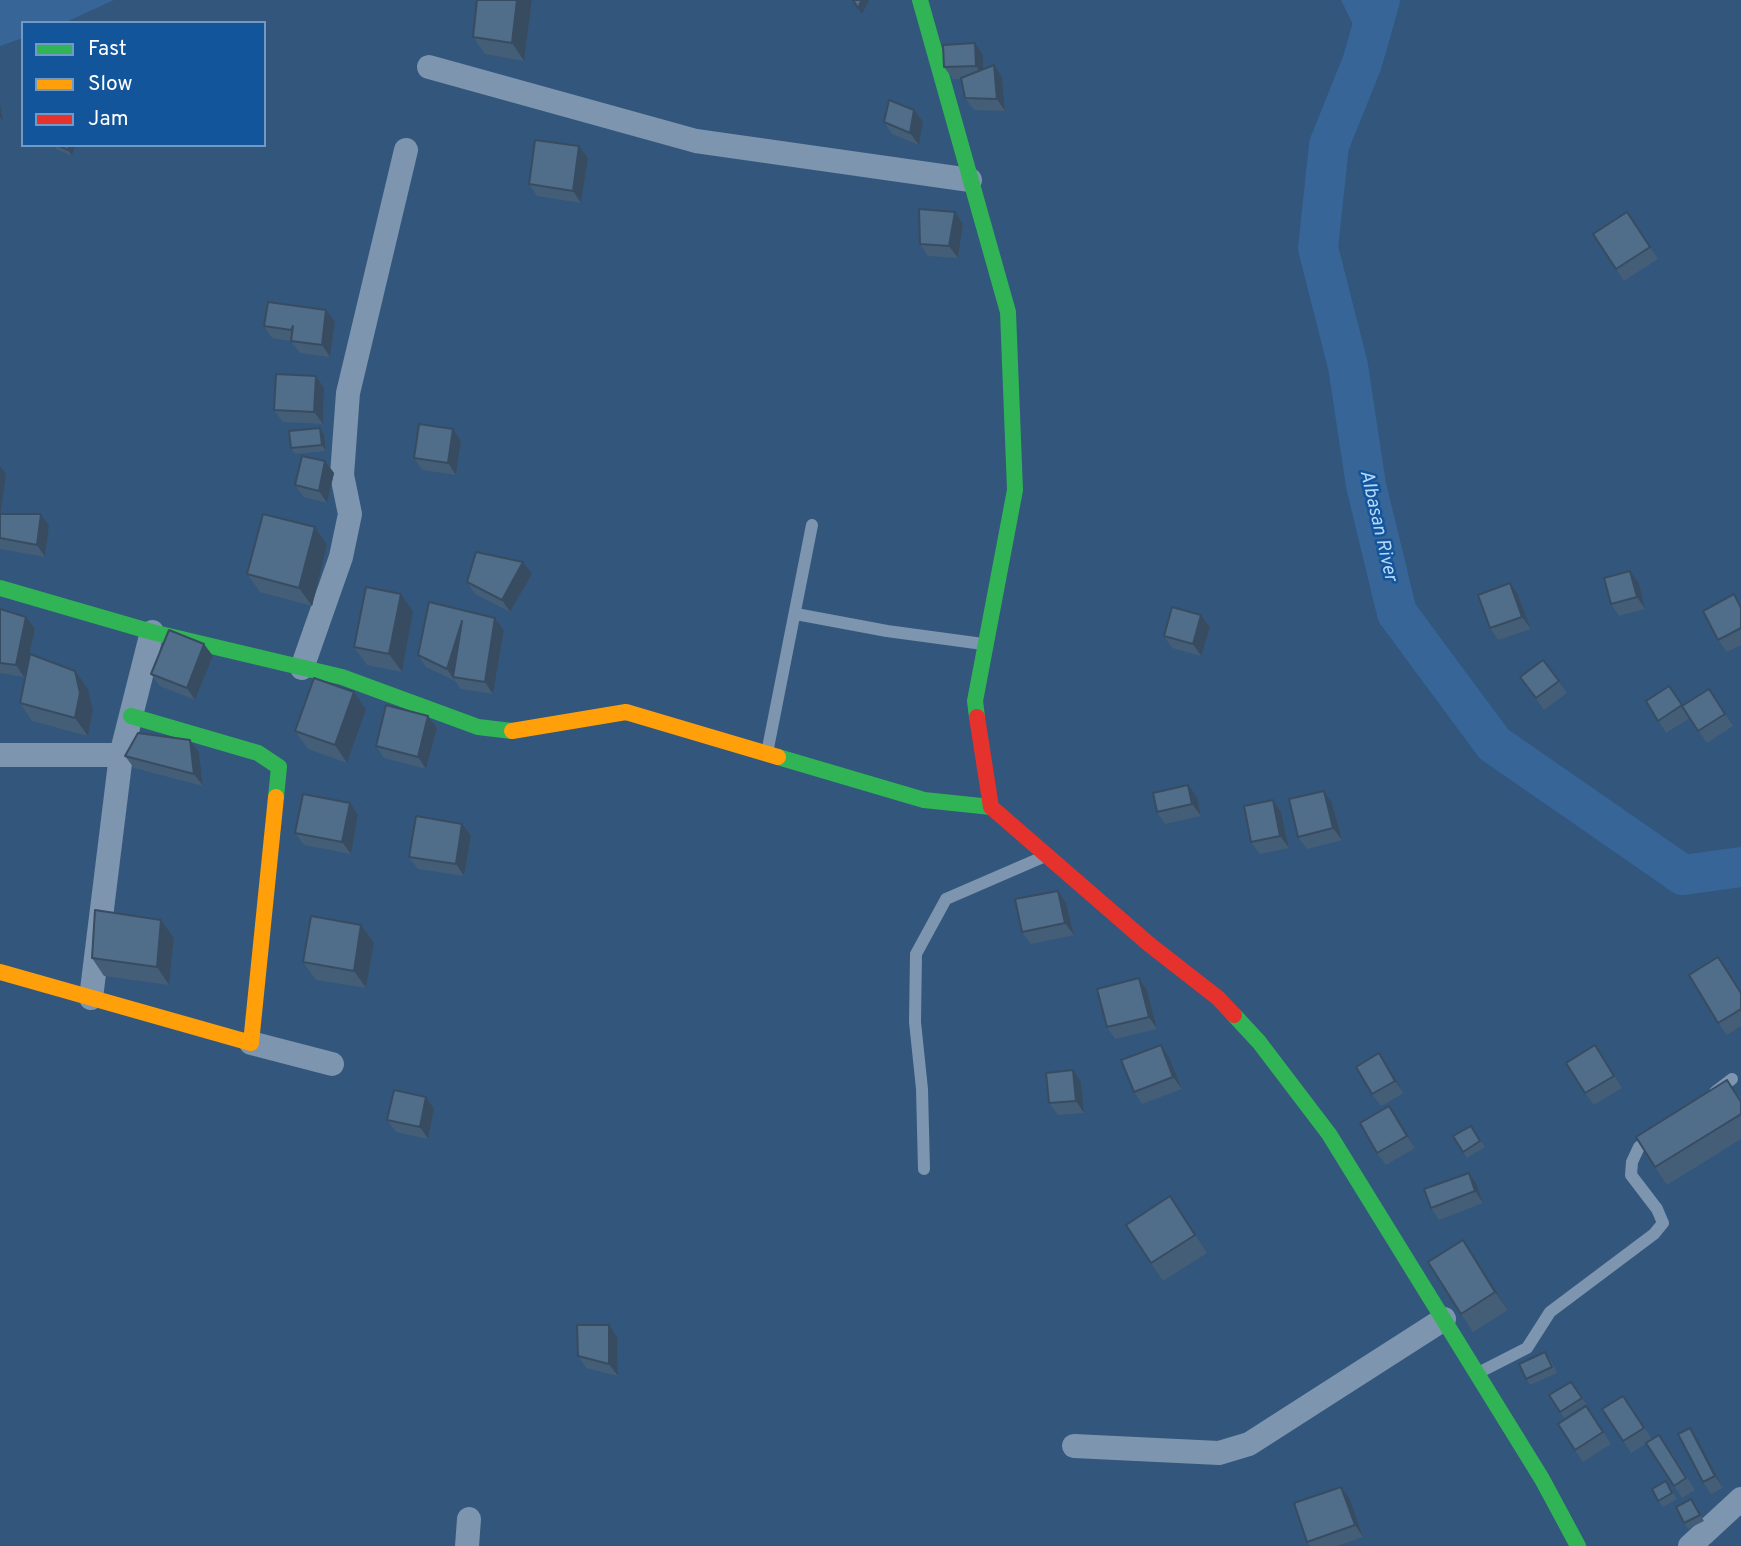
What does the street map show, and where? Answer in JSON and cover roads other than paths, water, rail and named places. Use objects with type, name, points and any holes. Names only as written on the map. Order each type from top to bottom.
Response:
[{"type":"street","points":[[920,0],[1008,312],[1015,490],[975,701],[991,807]]},
{"type":"street","points":[[429,67],[696,141],[970,180]]},
{"type":"street","points":[[302,668],[341,557],[350,514],[342,475],[348,393],[406,150]]},
{"type":"street","points":[[0,589],[152,632],[342,677],[478,727],[515,730],[626,712],[924,800],[991,807],[1150,945],[1218,998],[1259,1042],[1329,1135],[1542,1479],[1578,1546]]},
{"type":"street","points":[[91,998],[121,755],[152,632]]},
{"type":"street","points":[[131,716],[191,731],[258,753],[279,767],[251,1043]]},
{"type":"street","points":[[0,755],[121,755]]},
{"type":"street","points":[[0,972],[332,1064]]},
{"type":"street","points":[[1074,1446],[1219,1453],[1249,1444],[1444,1319]]},
{"type":"street","points":[[1690,1546],[1741,1499]]},
{"type":"street","points":[[467,1546],[469,1519]]},
{"type":"lane","points":[[766,753],[813,525]]},
{"type":"lane","points":[[796,614],[887,631],[986,644]]},
{"type":"lane","points":[[924,1169],[922,1089],[915,1022],[916,954],[946,899],[1047,855]]},
{"type":"lane","points":[[1701,1101],[1732,1079]]},
{"type":"lane","points":[[1478,1374],[1527,1348],[1550,1312],[1654,1234],[1663,1223],[1657,1209],[1632,1175],[1632,1162],[1639,1147],[1670,1124]]},
{"type":"water","points":[[0,0],[114,0],[68,21],[21,21],[21,39],[0,46]]},
{"type":"water","points":[[1341,0],[1394,0],[1359,37]]},
{"type":"waterway","name":"Albasan River","points":[[1380,0],[1362,63],[1329,145],[1318,248],[1348,366],[1366,485],[1397,613],[1494,744],[1683,875],[1741,867]]}]
